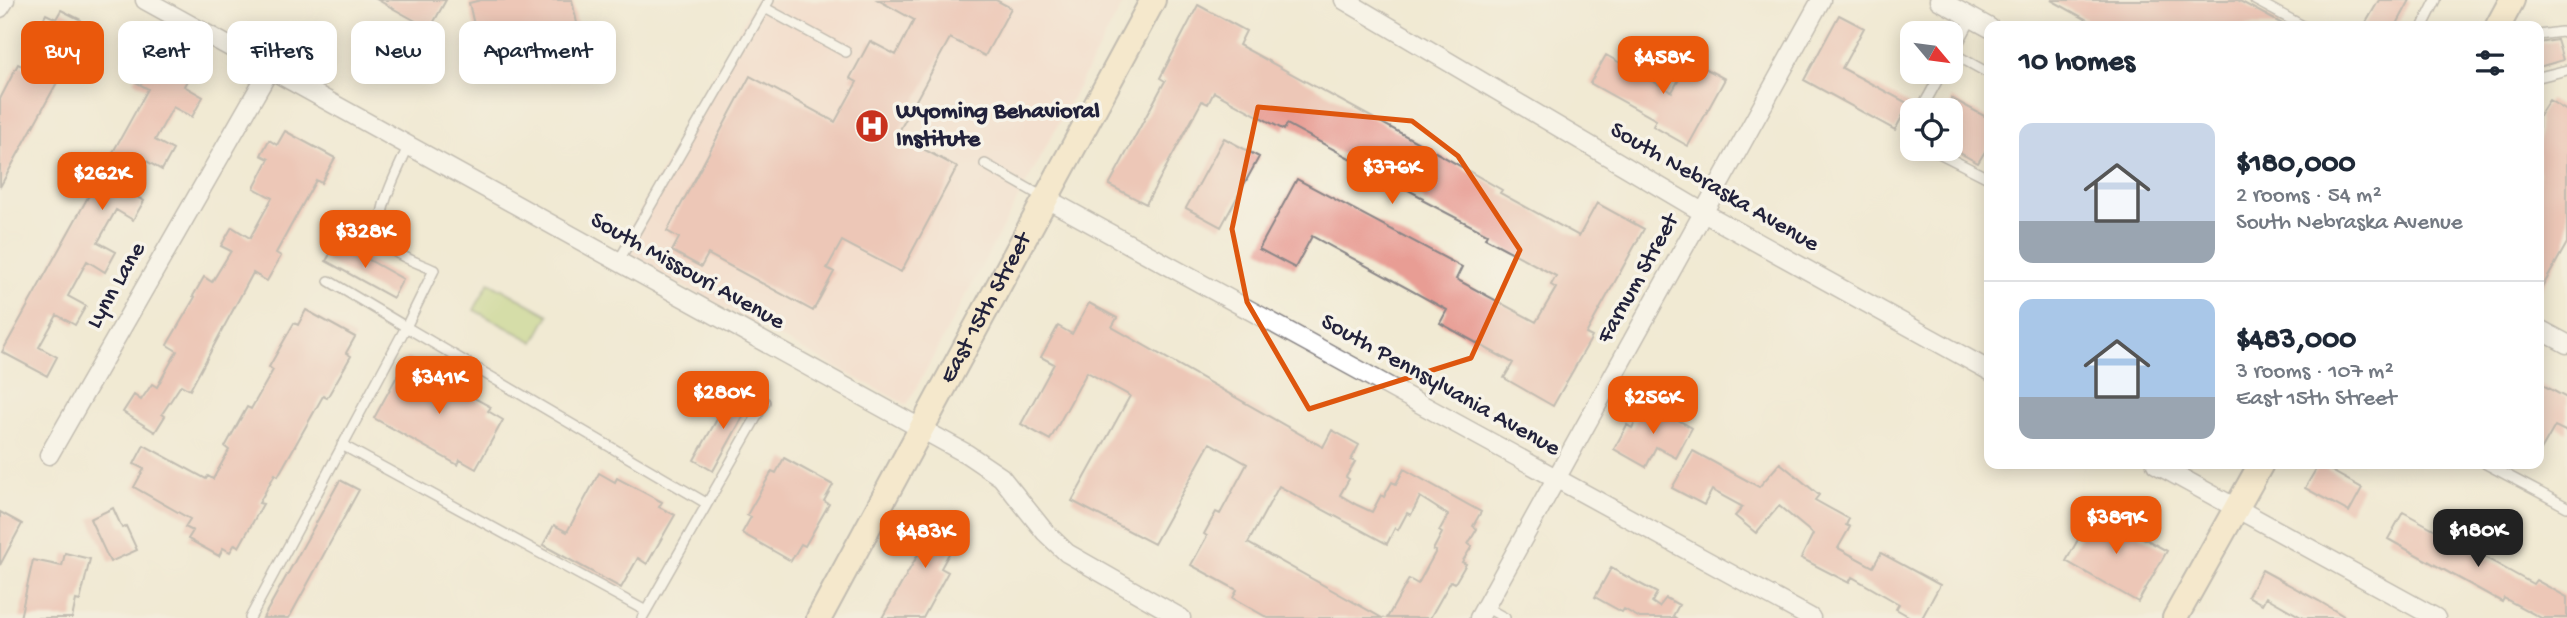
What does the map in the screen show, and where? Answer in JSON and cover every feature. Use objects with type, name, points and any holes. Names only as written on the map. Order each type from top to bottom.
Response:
[{"type":"main road","name":"East 15th Street","points":[[819,618],[1153,0]]},
{"type":"main road","points":[[2501,21],[2512,0]]},
{"type":"main road","points":[[2175,618],[2258,469]]},
{"type":"street","points":[[0,8],[5,0]]},
{"type":"street","name":"South Missouri Avenue","points":[[145,0],[227,45]]},
{"type":"street","name":"Farnum Street","points":[[1482,612],[1821,0]]},
{"type":"street","points":[[1939,0],[1984,25]]},
{"type":"street","name":"South Nebraska Avenue","points":[[1356,3],[1704,213],[1984,368]]},
{"type":"street","name":"Lynn Lane","points":[[49,455],[261,84]]},
{"type":"street","name":"South Missouri Avenue","points":[[297,84],[967,454],[1001,477],[1045,532],[1067,553],[1181,618]]},
{"type":"street","name":"South Pennsylvania Avenue","points":[[1045,198],[1811,618]]},
{"type":"street","points":[[2544,332],[2567,344]]},
{"type":"street","points":[[2165,469],[2436,618]]},
{"type":"lane","points":[[2255,0],[2294,21]]},
{"type":"lane","points":[[2426,21],[2436,0]]},
{"type":"lane","points":[[618,262],[767,4],[846,52]]},
{"type":"lane","points":[[1964,32],[1972,18]]},
{"type":"lane","points":[[2544,34],[2567,34]]},
{"type":"lane","points":[[1964,60],[1984,71]]},
{"type":"lane","points":[[2544,76],[2567,70]]},
{"type":"lane","points":[[250,618],[434,270],[391,248],[380,228],[384,199],[396,179],[408,146]]},
{"type":"lane","points":[[1954,161],[1984,177]]},
{"type":"lane","points":[[985,164],[1045,198]]},
{"type":"lane","points":[[329,281],[706,503]]},
{"type":"lane","points":[[342,445],[644,614],[765,402]]},
{"type":"lane","points":[[2495,469],[2567,507]]},
{"type":"lane","points":[[1482,612],[1505,618]]},
{"type":"highlighted area","points":[[1258,107],[1412,121],[1458,156],[1520,250],[1471,358],[1309,409],[1247,302],[1232,229]]},
{"type":"shaded area","name":"Wyoming Behavioral Institute","points":[[755,0],[1125,0],[907,405],[618,252]]},
{"type":"green space","points":[[489,282],[549,315],[534,342],[474,310]]},
{"type":"building","points":[[378,0],[446,0],[434,21],[416,21]]},
{"type":"building","points":[[481,0],[572,0],[577,21],[473,21],[469,3]]},
{"type":"building","points":[[878,0],[996,0],[1011,8],[985,56],[950,38],[897,135],[957,167],[901,272],[842,241],[827,268],[834,272],[813,311],[708,254],[701,267],[672,251],[679,238],[667,231],[750,76],[835,122],[857,82],[850,78],[870,41],[896,55],[914,20]]},
{"type":"building","points":[[2051,0],[2238,0],[2277,21],[2089,21]]},
{"type":"building","points":[[2379,0],[2410,0],[2399,21],[2367,21]]},
{"type":"building","points":[[1198,5],[1246,31],[1239,45],[1439,154],[1502,190],[1500,193],[1579,236],[1597,203],[1644,229],[1586,334],[1592,337],[1553,406],[1504,378],[1513,363],[1440,323],[1447,310],[1312,236],[1295,268],[1259,249],[1297,179],[1462,267],[1456,279],[1536,322],[1556,288],[1551,285],[1556,276],[1485,238],[1487,234],[1287,124],[1284,130],[1214,92],[1208,104],[1202,101],[1146,204],[1109,185],[1165,81],[1160,78]]},
{"type":"building","points":[[61,10],[81,20],[42,21],[46,14],[56,19]]},
{"type":"building","points":[[1839,15],[1864,28],[1842,68],[1900,99],[1900,121],[1895,130],[1804,80]]},
{"type":"building","points":[[2557,40],[2563,60],[2544,66],[2544,42]]},
{"type":"building","points":[[1606,55],[1672,92],[1690,60],[1725,79],[1688,146],[1653,126],[1656,120],[1590,83]]},
{"type":"building","points":[[18,64],[21,65],[21,84],[56,84],[0,187],[0,99]]},
{"type":"building","points":[[139,84],[185,84],[184,86],[203,97],[192,117],[173,107],[155,140],[173,150],[162,170],[143,159],[126,191],[144,201],[133,220],[116,210],[98,242],[116,252],[105,272],[87,261],[68,296],[86,306],[75,325],[57,315],[39,347],[57,357],[47,376],[2,352],[148,89]]},
{"type":"building","points":[[2549,100],[2567,111],[2567,243],[2544,284],[2544,108]]},
{"type":"building","points":[[1963,104],[1984,116],[1984,153],[1978,163],[1963,155]]},
{"type":"building","points":[[285,131],[335,158],[321,183],[316,180],[276,253],[281,256],[267,281],[253,273],[190,390],[181,385],[162,414],[165,416],[155,432],[123,412],[134,395],[141,400],[152,384],[157,387],[177,351],[167,345],[195,297],[193,296],[204,277],[212,282],[231,251],[221,246],[232,227],[250,238],[272,198],[254,188],[269,159],[261,155],[269,140],[277,145]]},
{"type":"building","points":[[1224,138],[1259,157],[1221,227],[1186,208]]},
{"type":"building","points":[[337,242],[403,279],[393,298],[326,261]]},
{"type":"building","points":[[1089,303],[1117,318],[1112,327],[1323,447],[1332,430],[1359,445],[1351,460],[1355,462],[1346,477],[1349,479],[1340,495],[1357,505],[1372,512],[1381,495],[1384,497],[1392,482],[1396,484],[1404,469],[1481,512],[1473,526],[1477,529],[1468,544],[1472,546],[1462,562],[1466,564],[1455,583],[1451,581],[1430,618],[1387,618],[1409,579],[1418,584],[1436,551],[1433,550],[1442,533],[1439,531],[1448,515],[1420,497],[1411,515],[1407,513],[1387,544],[1279,486],[1248,543],[1382,618],[1268,618],[1233,598],[1237,590],[1191,565],[1216,512],[1220,514],[1247,464],[1210,443],[1154,544],[1072,501],[1130,396],[1087,372],[1050,440],[1021,424],[1054,364],[1041,357],[1058,326],[1072,334]]},
{"type":"building","points":[[306,310],[355,337],[346,353],[351,356],[327,398],[323,396],[278,476],[275,474],[259,503],[263,504],[239,547],[235,544],[230,552],[223,548],[219,556],[188,539],[193,531],[185,527],[190,519],[134,487],[144,469],[134,464],[144,445],[206,479],[208,476],[213,479],[229,450],[225,447],[247,407],[251,409],[273,370],[269,367],[294,323],[298,325]]},
{"type":"building","points":[[407,358],[426,368],[424,371],[491,407],[488,411],[503,420],[476,469],[460,460],[458,465],[374,418]]},
{"type":"building","points":[[2544,386],[2567,398],[2567,432],[2555,426],[2544,445]]},
{"type":"building","points":[[733,391],[751,402],[713,471],[694,460]]},
{"type":"building","points":[[1646,402],[1692,428],[1676,458],[1656,447],[1646,467],[1614,449],[1627,425],[1632,428]]},
{"type":"building","points":[[1693,451],[1759,487],[1780,463],[1819,495],[1815,500],[1849,519],[1846,525],[1850,527],[1838,548],[1873,567],[1881,553],[1940,585],[1922,618],[1912,618],[1896,609],[1899,604],[1852,577],[1849,583],[1801,558],[1813,534],[1779,506],[1756,533],[1735,516],[1743,507],[1712,490],[1704,505],[1672,488]]},
{"type":"building","points":[[784,458],[833,485],[824,501],[829,504],[805,546],[801,544],[791,561],[742,533],[751,517],[747,515],[772,471],[776,473]]},
{"type":"building","points":[[2316,469],[2328,469],[2362,488],[2349,512],[2305,488]]},
{"type":"building","points":[[599,473],[615,482],[617,478],[662,502],[659,507],[675,515],[647,564],[638,558],[621,588],[543,545],[554,525],[567,532]]},
{"type":"building","points":[[340,480],[359,490],[289,618],[263,618]]},
{"type":"building","points":[[113,508],[122,528],[126,526],[137,550],[110,562],[90,519]]},
{"type":"building","points":[[932,511],[963,528],[941,568],[948,572],[923,618],[882,618],[924,544],[916,539]]},
{"type":"building","points":[[2094,511],[2167,551],[2138,602],[2066,561]]},
{"type":"building","points":[[0,512],[22,524],[0,565]]},
{"type":"building","points":[[2403,512],[2533,584],[2536,580],[2567,597],[2567,618],[2541,618],[2504,598],[2502,602],[2388,539]]},
{"type":"building","points":[[65,553],[90,559],[80,601],[76,600],[72,618],[20,618],[33,560],[62,566]]},
{"type":"building","points":[[1611,568],[1657,593],[1652,602],[1659,607],[1666,598],[1679,605],[1673,616],[1676,618],[1640,618],[1624,609],[1622,612],[1595,597]]},
{"type":"building","points":[[2262,570],[2347,618],[2303,618],[2266,597],[2262,604],[2248,596]]},
{"type":"place","name":"Wyoming Behavioral Institute","points":[[872,126]]}]
